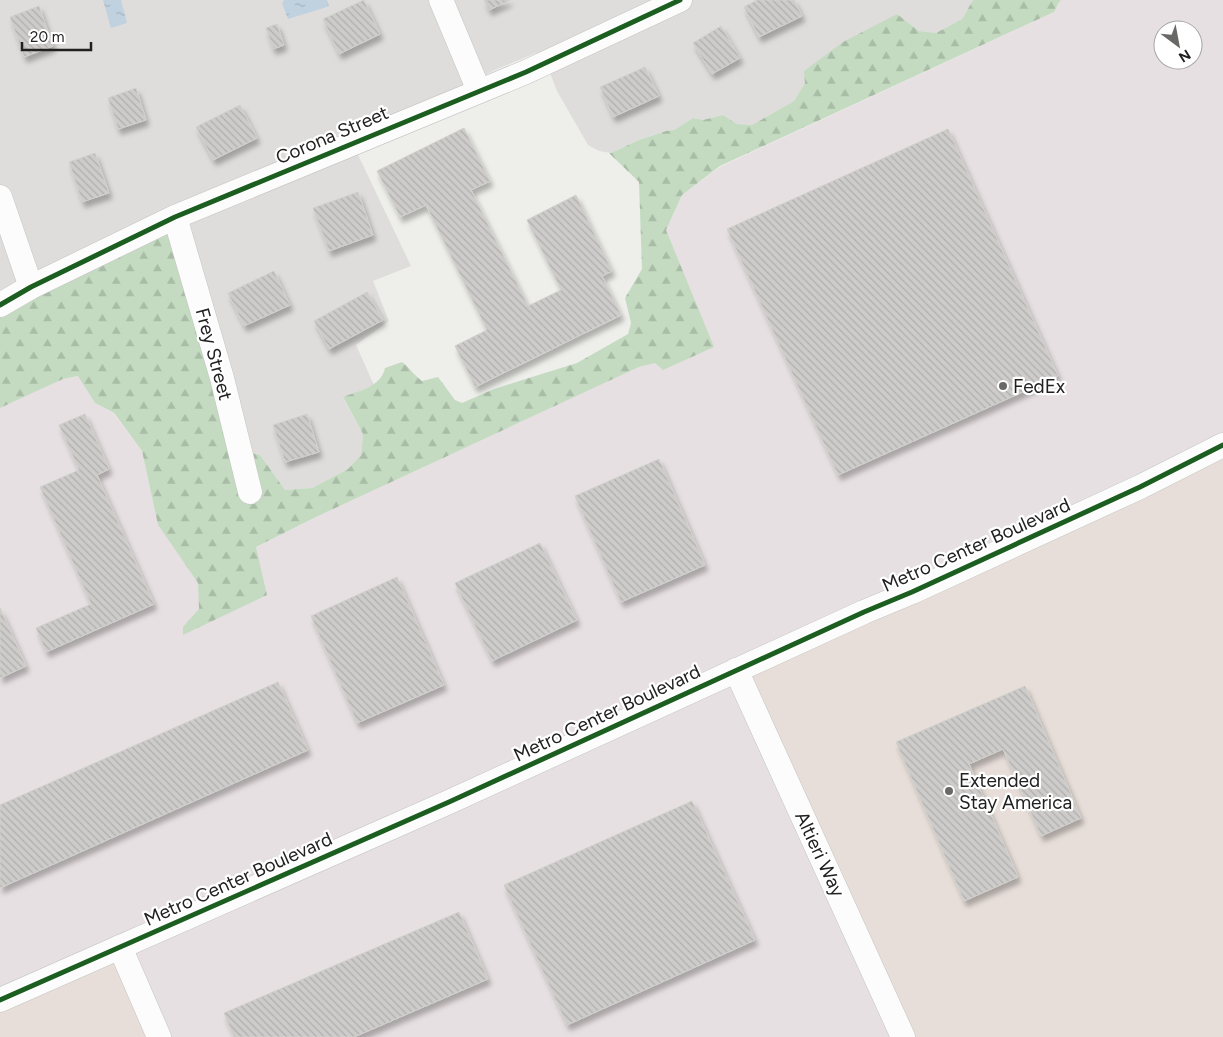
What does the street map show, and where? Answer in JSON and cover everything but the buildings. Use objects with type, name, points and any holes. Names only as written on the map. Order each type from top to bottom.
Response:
[{"type":"street","points":[[441,0],[479,91]]},
{"type":"street","name":"Corona Street","points":[[0,305],[31,287],[175,216],[526,72],[680,0]]},
{"type":"street","points":[[0,197],[31,287]]},
{"type":"street","name":"Frey Street","points":[[175,216],[222,378],[250,492]]},
{"type":"street","name":"Metro Center Boulevard","points":[[0,1000],[449,802],[736,670],[912,592],[1140,487],[1223,445]]},
{"type":"street","name":"Altieri Way","points":[[736,670],[904,1037]]},
{"type":"street","points":[[120,947],[159,1037]]},
{"type":"shaded area","points":[[0,0],[973,0],[962,19],[936,33],[919,31],[897,14],[805,83],[794,101],[752,125],[737,124],[723,115],[703,120],[693,118],[674,130],[639,140],[611,153],[599,151],[588,145],[557,91],[543,54],[536,53],[497,69],[350,138],[411,266],[373,281],[389,321],[356,345],[374,385],[343,398],[363,434],[361,455],[348,469],[312,488],[285,490],[260,455],[243,451],[0,312]]},
{"type":"shaded area","points":[[1061,0],[1223,0],[1223,445],[728,672],[903,1037],[156,1037],[116,946],[0,1000],[0,408],[63,379],[79,376],[95,403],[113,413],[142,451],[158,525],[198,583],[199,609],[183,627],[266,595],[256,547],[316,517],[639,367],[714,347],[666,230],[682,195],[720,167],[1054,12]]},
{"type":"shaded area","points":[[1223,0],[1223,1037],[0,1037],[0,414],[204,593],[667,366],[658,227],[1153,28],[1153,70],[1203,70],[1203,20],[1173,20]]},
{"type":"green space","points":[[973,0],[1061,0],[1054,12],[720,166],[682,195],[666,230],[714,347],[663,370],[655,363],[639,367],[316,517],[256,547],[267,595],[183,635],[183,627],[199,609],[198,583],[158,525],[142,451],[114,413],[95,403],[78,376],[63,379],[0,408],[0,312],[173,221],[243,451],[260,455],[285,490],[312,488],[348,469],[361,455],[363,434],[343,397],[374,384],[379,380],[385,368],[402,362],[422,381],[438,377],[455,400],[462,403],[494,389],[577,363],[628,334],[631,323],[625,298],[642,269],[639,182],[609,153],[639,140],[674,130],[693,118],[703,120],[723,115],[737,124],[752,125],[794,101],[805,83],[804,71],[843,42],[897,14],[919,31],[936,33],[962,19]]},
{"type":"water","points":[[103,0],[121,0],[127,23],[111,28]]},
{"type":"water","points":[[284,0],[327,0],[329,6],[288,19],[282,3]]},
{"type":"cycle path","points":[[0,305],[31,287],[175,217],[526,72],[680,0]]},
{"type":"cycle path","points":[[0,1000],[449,802],[864,612],[912,592],[1140,487],[1223,445]]},
{"type":"place","name":"FedEx","points":[[1003,386]]},
{"type":"place","name":"Extended Stay America","points":[[949,791]]}]
